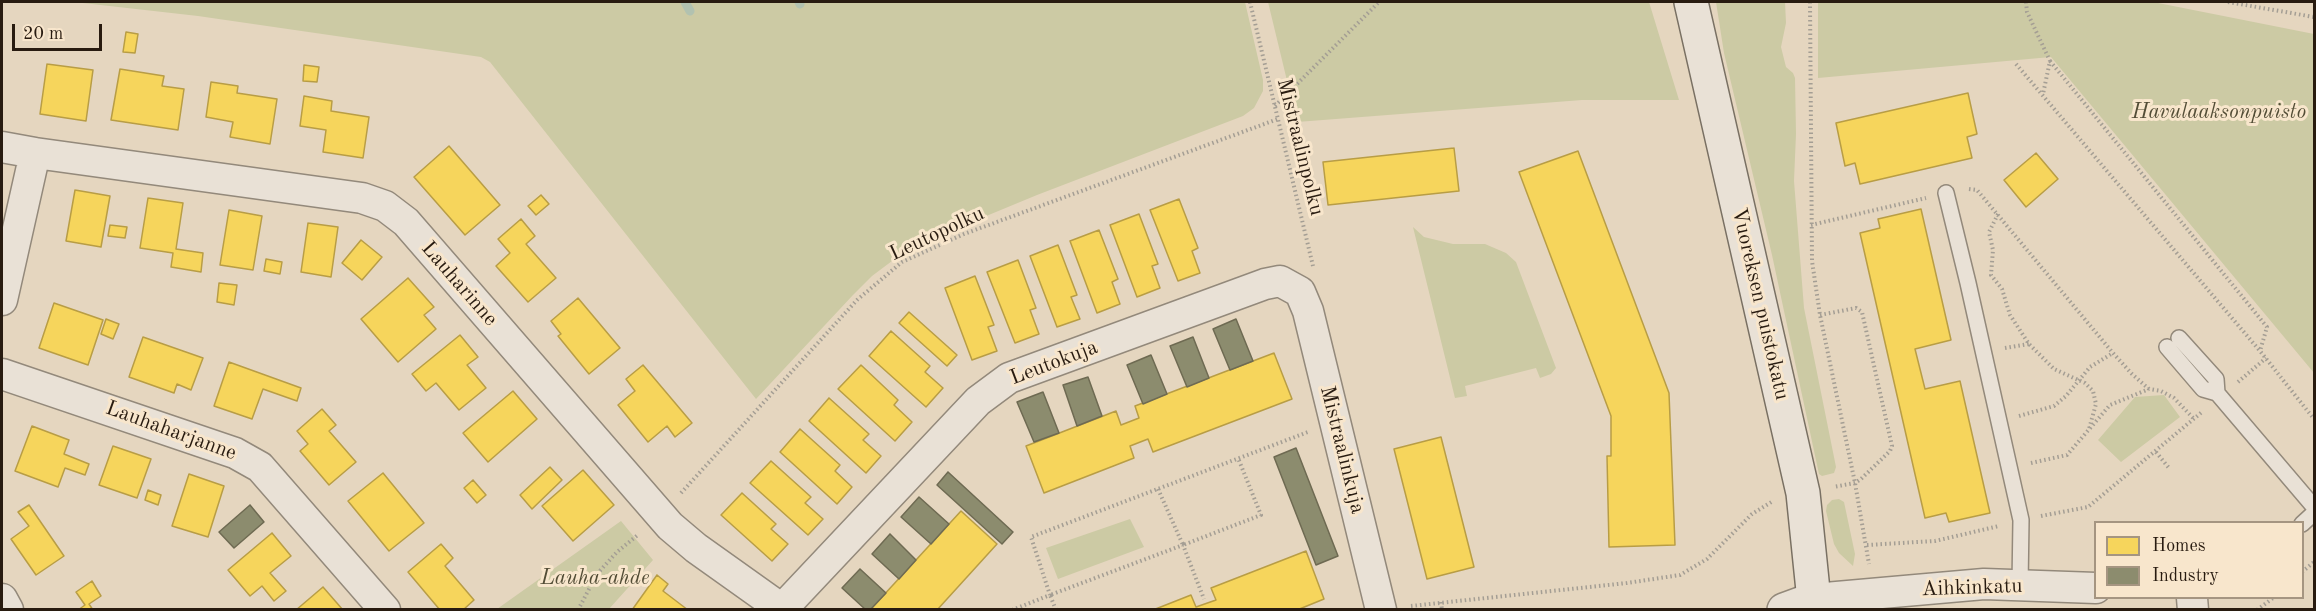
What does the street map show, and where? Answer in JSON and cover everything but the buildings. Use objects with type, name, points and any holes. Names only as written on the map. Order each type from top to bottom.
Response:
[{"type":"main road","name":"Vuoreksen puistokatu","points":[[1691,2],[1803,493],[1804,606]]},
{"type":"street","name":"Lauharinne","points":[[2,147],[362,198],[385,206],[406,222],[660,515],[696,548],[782,609]]},
{"type":"street","points":[[2,300],[35,153]]},
{"type":"street","name":"Leutokuja","points":[[782,609],[978,401],[1009,378],[1265,284],[1280,281],[1295,289]]},
{"type":"street","name":"Mistraalinkuja","points":[[1295,289],[1308,311],[1334,422],[1391,609]]},
{"type":"street","name":"Lauhaharjanne","points":[[2,374],[235,453],[260,467],[385,609]]},
{"type":"street","name":"Aihkinkatu","points":[[1804,606],[1874,594],[1966,585],[2094,588]]},
{"type":"street","points":[[2,599],[8,609]]},
{"type":"lane","points":[[1946,193],[2021,520],[2020,585]]},
{"type":"lane","points":[[2173,343],[2203,389],[2218,395],[2314,507]]},
{"type":"path","name":"Mistraalinpolku","points":[[1250,2],[1274,106],[1301,206],[1315,272],[1295,289]]},
{"type":"path","points":[[1274,106],[1379,2]]},
{"type":"path","points":[[1810,2],[1812,261],[1820,315],[1856,483],[1874,594]]},
{"type":"path","points":[[2026,2],[2027,12],[2050,61],[2266,327],[2260,351]]},
{"type":"path","points":[[2228,2],[2314,17]]},
{"type":"path","points":[[2043,95],[2050,61]]},
{"type":"path","points":[[2016,64],[2266,358],[2314,419]]},
{"type":"path","name":"Leutopolku","points":[[578,609],[594,579],[611,557],[660,515],[857,300],[902,262],[964,234],[1278,119]]},
{"type":"path","points":[[1811,225],[1974,188],[2113,353],[2149,389]]},
{"type":"path","points":[[1998,214],[1989,232],[1993,250],[1990,270],[1993,279],[2004,293],[2010,315],[2028,344],[2049,365],[2090,386],[2096,394],[2090,429]]},
{"type":"path","points":[[1391,609],[1680,575],[1707,559],[1763,506],[1777,499],[1856,483],[1890,451],[1892,446],[1862,312],[1856,308],[1820,315]]},
{"type":"path","points":[[2000,421],[2033,414],[2054,406],[2067,396],[2090,367],[2113,353]]},
{"type":"path","points":[[1866,545],[1935,541],[2021,520],[2088,507],[2156,452],[2218,395],[2266,358]]},
{"type":"path","points":[[2010,468],[2067,455],[2110,405],[2149,389],[2161,391],[2174,398],[2194,419]]},
{"type":"path","points":[[1056,609],[1031,537],[1334,422]]},
{"type":"path","points":[[2156,452],[2169,468]]},
{"type":"path","points":[[1012,609],[1261,515],[1238,458]]},
{"type":"path","points":[[1158,489],[1183,544],[1204,599]]},
{"type":"path","points":[[2257,609],[2270,599]]},
{"type":"path","points":[[1441,602],[1442,609]]},
{"type":"green space","points":[[74,2],[1245,2],[1263,80],[1263,91],[1254,108],[1243,116],[1037,195],[904,252],[872,276],[756,399],[490,62],[481,57],[198,16]]},
{"type":"green space","points":[[1268,2],[1649,2],[1679,100],[1582,100],[1297,122]]},
{"type":"green space","points":[[1716,2],[1785,2],[1786,23],[1781,47],[1786,67],[1795,78],[1794,181],[1804,308],[1836,467],[1834,473],[1822,476],[1819,474],[1772,255],[1724,53]]},
{"type":"green space","name":"Havulaaksonpuisto","points":[[1818,2],[2153,2],[2314,34],[2314,373],[2051,57],[1818,78]]},
{"type":"green space","points":[[1413,227],[1424,237],[1453,244],[1485,244],[1506,253],[1516,262],[1556,368],[1551,374],[1540,378],[1536,368],[1465,386],[1467,396],[1455,398]]},
{"type":"green space","points":[[2164,395],[2180,417],[2121,462],[2098,440],[2135,397]]},
{"type":"green space","points":[[1839,499],[1844,502],[1855,554],[1853,566],[1839,553],[1834,544],[1826,511],[1827,505],[1832,500]]},
{"type":"green space","points":[[1130,519],[1144,547],[1058,579],[1046,548]]},
{"type":"green space","name":"Lauha-ahde","points":[[621,521],[653,560],[609,609],[497,609]]},
{"type":"waterway","points":[[685,2],[690,11]]}]
